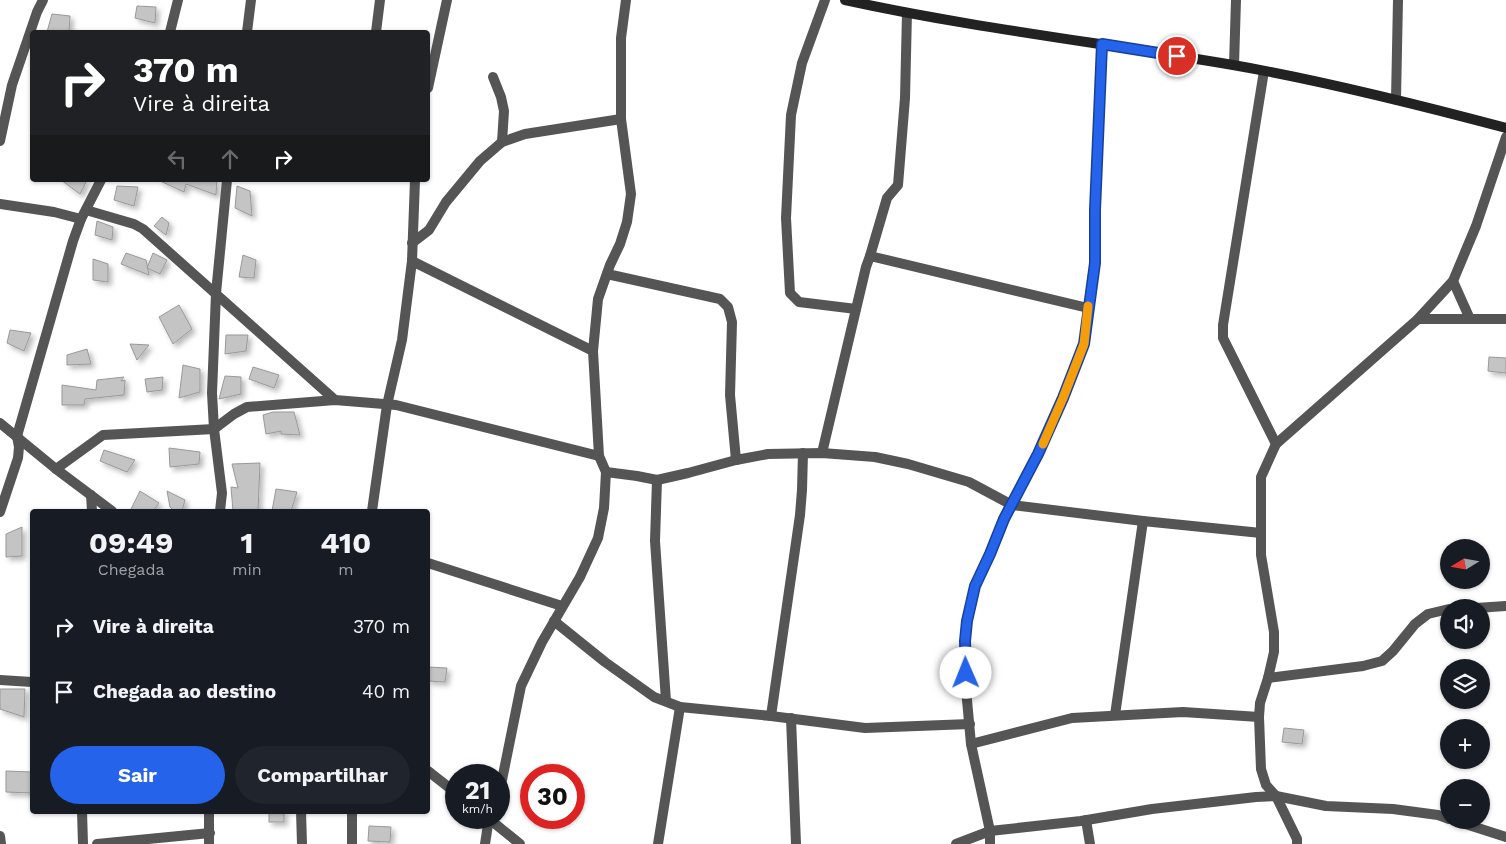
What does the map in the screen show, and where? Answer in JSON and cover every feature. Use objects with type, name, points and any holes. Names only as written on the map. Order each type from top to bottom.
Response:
[{"type":"street","points":[[31,30],[43,0]]},
{"type":"street","points":[[170,30],[178,0]]},
{"type":"street","points":[[247,30],[251,0]]},
{"type":"street","points":[[376,30],[380,0]]},
{"type":"street","points":[[430,79],[447,0]]},
{"type":"street","points":[[505,764],[521,686],[562,606],[580,577],[598,538],[604,508],[606,472],[598,456],[593,351],[598,299],[620,244],[631,194],[621,119],[621,38],[626,0]]},
{"type":"street","points":[[825,0],[802,63],[791,115],[786,218],[790,292],[799,302],[856,309]]},
{"type":"street","points":[[845,0],[907,13],[1234,65],[1396,99],[1506,128]]},
{"type":"street","points":[[1234,65],[1236,0]]},
{"type":"street","points":[[1396,99],[1398,0]]},
{"type":"street","points":[[822,453],[870,256],[887,198],[898,185],[905,98],[907,13]]},
{"type":"street","points":[[0,141],[12,85],[30,32]]},
{"type":"street","points":[[990,844],[990,831],[971,744],[966,689],[965,641],[967,621],[975,586],[1004,519],[1038,454],[1084,344],[1095,263],[1095,210],[1102,44]]},
{"type":"street","points":[[1264,71],[1223,325],[1223,338],[1276,444]]},
{"type":"street","points":[[493,77],[502,97],[504,111],[502,142]]},
{"type":"street","points":[[412,243],[429,230],[446,202],[480,161],[502,142],[525,134],[621,119]]},
{"type":"street","points":[[1297,844],[1297,839],[1276,796],[1266,785],[1261,769],[1260,703],[1274,652],[1274,632],[1261,555],[1261,477],[1276,444],[1418,319],[1453,281],[1476,226],[1506,137]]},
{"type":"street","points":[[0,512],[18,458],[17,436],[73,241],[100,182]]},
{"type":"street","points":[[220,509],[222,493],[214,429],[212,393],[216,293],[228,182]]},
{"type":"street","points":[[372,509],[387,405],[402,340],[412,262],[415,182]]},
{"type":"street","points":[[0,204],[54,212],[84,214],[134,224],[143,229],[335,400]]},
{"type":"street","points":[[870,256],[1088,308]]},
{"type":"street","points":[[412,262],[593,351]]},
{"type":"street","points":[[607,274],[720,299],[728,307],[732,322],[730,395],[736,460]]},
{"type":"street","points":[[1453,281],[1470,319]]},
{"type":"street","points":[[1418,319],[1506,319]]},
{"type":"street","points":[[56,469],[103,436],[214,429],[247,407],[335,400],[396,405],[598,456]]},
{"type":"street","points":[[0,423],[56,469],[109,509]]},
{"type":"street","points":[[771,716],[800,515],[802,453]]},
{"type":"street","points":[[606,472],[657,480],[768,454],[822,453],[875,457],[908,464],[969,482],[1012,505],[1261,533]]},
{"type":"street","points":[[657,480],[655,541],[666,701]]},
{"type":"street","points":[[91,495],[92,509]]},
{"type":"street","points":[[1115,715],[1143,521]]},
{"type":"street","points":[[430,564],[562,606]]},
{"type":"street","points":[[1490,607],[1506,606]]},
{"type":"street","points":[[1268,678],[1363,666],[1382,661],[1393,651],[1415,624],[1428,614],[1440,611]]},
{"type":"street","points":[[554,621],[605,662],[654,697],[680,707],[865,728],[970,724]]},
{"type":"street","points":[[0,680],[30,682]]},
{"type":"street","points":[[658,844],[680,707]]},
{"type":"street","points":[[971,744],[1072,718],[1183,712],[1259,717]]},
{"type":"street","points":[[790,718],[796,844]]},
{"type":"street","points":[[430,773],[445,784]]},
{"type":"street","points":[[956,844],[990,831],[1086,820],[1152,809],[1256,796],[1276,796],[1326,806],[1393,809],[1440,816]]},
{"type":"street","points":[[82,814],[83,844]]},
{"type":"street","points":[[97,844],[210,839],[209,814]]},
{"type":"street","points":[[301,814],[302,844]]},
{"type":"street","points":[[352,814],[352,844]]},
{"type":"street","points":[[1086,820],[1090,844]]},
{"type":"street","points":[[485,844],[487,829]]},
{"type":"street","points":[[502,829],[520,844]]},
{"type":"street","points":[[1482,829],[1506,837]]},
{"type":"street","points":[[0,836],[1,844]]},
{"type":"building","points":[[137,6],[156,7],[155,23],[135,18]]},
{"type":"building","points":[[52,14],[70,16],[69,30],[48,30]]},
{"type":"building","points":[[64,182],[86,182],[80,194]]},
{"type":"building","points":[[162,182],[217,182],[216,195],[186,184],[184,192]]},
{"type":"building","points":[[117,186],[138,187],[134,206],[114,200]]},
{"type":"building","points":[[237,186],[250,191],[252,216],[235,208]]},
{"type":"building","points":[[162,217],[169,223],[166,235],[154,226]]},
{"type":"building","points":[[97,221],[113,227],[112,240],[95,235]]},
{"type":"building","points":[[126,253],[146,260],[149,275],[121,264]]},
{"type":"building","points":[[153,253],[167,260],[160,274],[147,268]]},
{"type":"building","points":[[243,255],[256,260],[254,278],[239,277]]},
{"type":"building","points":[[93,259],[108,264],[108,282],[93,280]]},
{"type":"building","points":[[179,305],[192,329],[173,344],[159,317]]},
{"type":"building","points":[[10,330],[31,333],[24,351],[7,343]]},
{"type":"building","points":[[226,335],[248,335],[246,351],[225,354]]},
{"type":"building","points":[[130,344],[149,345],[137,360]]},
{"type":"building","points":[[87,349],[91,364],[67,365],[67,355]]},
{"type":"building","points":[[1489,357],[1506,358],[1506,373],[1488,371]]},
{"type":"building","points":[[183,365],[200,369],[200,392],[179,398]]},
{"type":"building","points":[[253,367],[279,375],[274,388],[249,379]]},
{"type":"building","points":[[225,376],[241,377],[241,394],[219,399]]},
{"type":"building","points":[[124,377],[121,381],[125,380],[124,395],[85,399],[84,405],[62,405],[62,385],[96,390],[97,380]]},
{"type":"building","points":[[163,377],[162,390],[147,392],[145,379]]},
{"type":"building","points":[[273,412],[294,412],[300,435],[281,434],[281,431],[266,434],[263,415]]},
{"type":"building","points":[[169,448],[200,452],[199,464],[170,467]]},
{"type":"building","points":[[104,450],[135,460],[127,472],[100,461]]},
{"type":"building","points":[[260,463],[258,509],[233,509],[231,487],[238,488],[232,464]]},
{"type":"building","points":[[276,489],[297,492],[292,509],[272,509]]},
{"type":"building","points":[[140,491],[159,503],[154,509],[131,509]]},
{"type":"building","points":[[167,491],[185,500],[183,509],[172,509]]},
{"type":"building","points":[[22,527],[22,556],[6,557],[6,534]]},
{"type":"building","points":[[430,667],[447,668],[445,682],[430,681]]},
{"type":"building","points":[[0,689],[25,689],[24,717],[0,709]]},
{"type":"building","points":[[1284,728],[1304,730],[1302,744],[1282,742]]},
{"type":"building","points":[[6,771],[30,772],[30,793],[6,792]]},
{"type":"building","points":[[269,814],[284,814],[284,822],[269,822]]},
{"type":"building","points":[[369,826],[391,827],[390,842],[368,841]]},
{"type":"slow traffic","points":[[1043,444],[1084,344],[1088,306]]},
{"type":"route","points":[[966,673],[965,641],[967,621],[975,586],[1004,519],[1038,454],[1084,344],[1095,263],[1095,210],[1102,44],[1177,56]]}]
